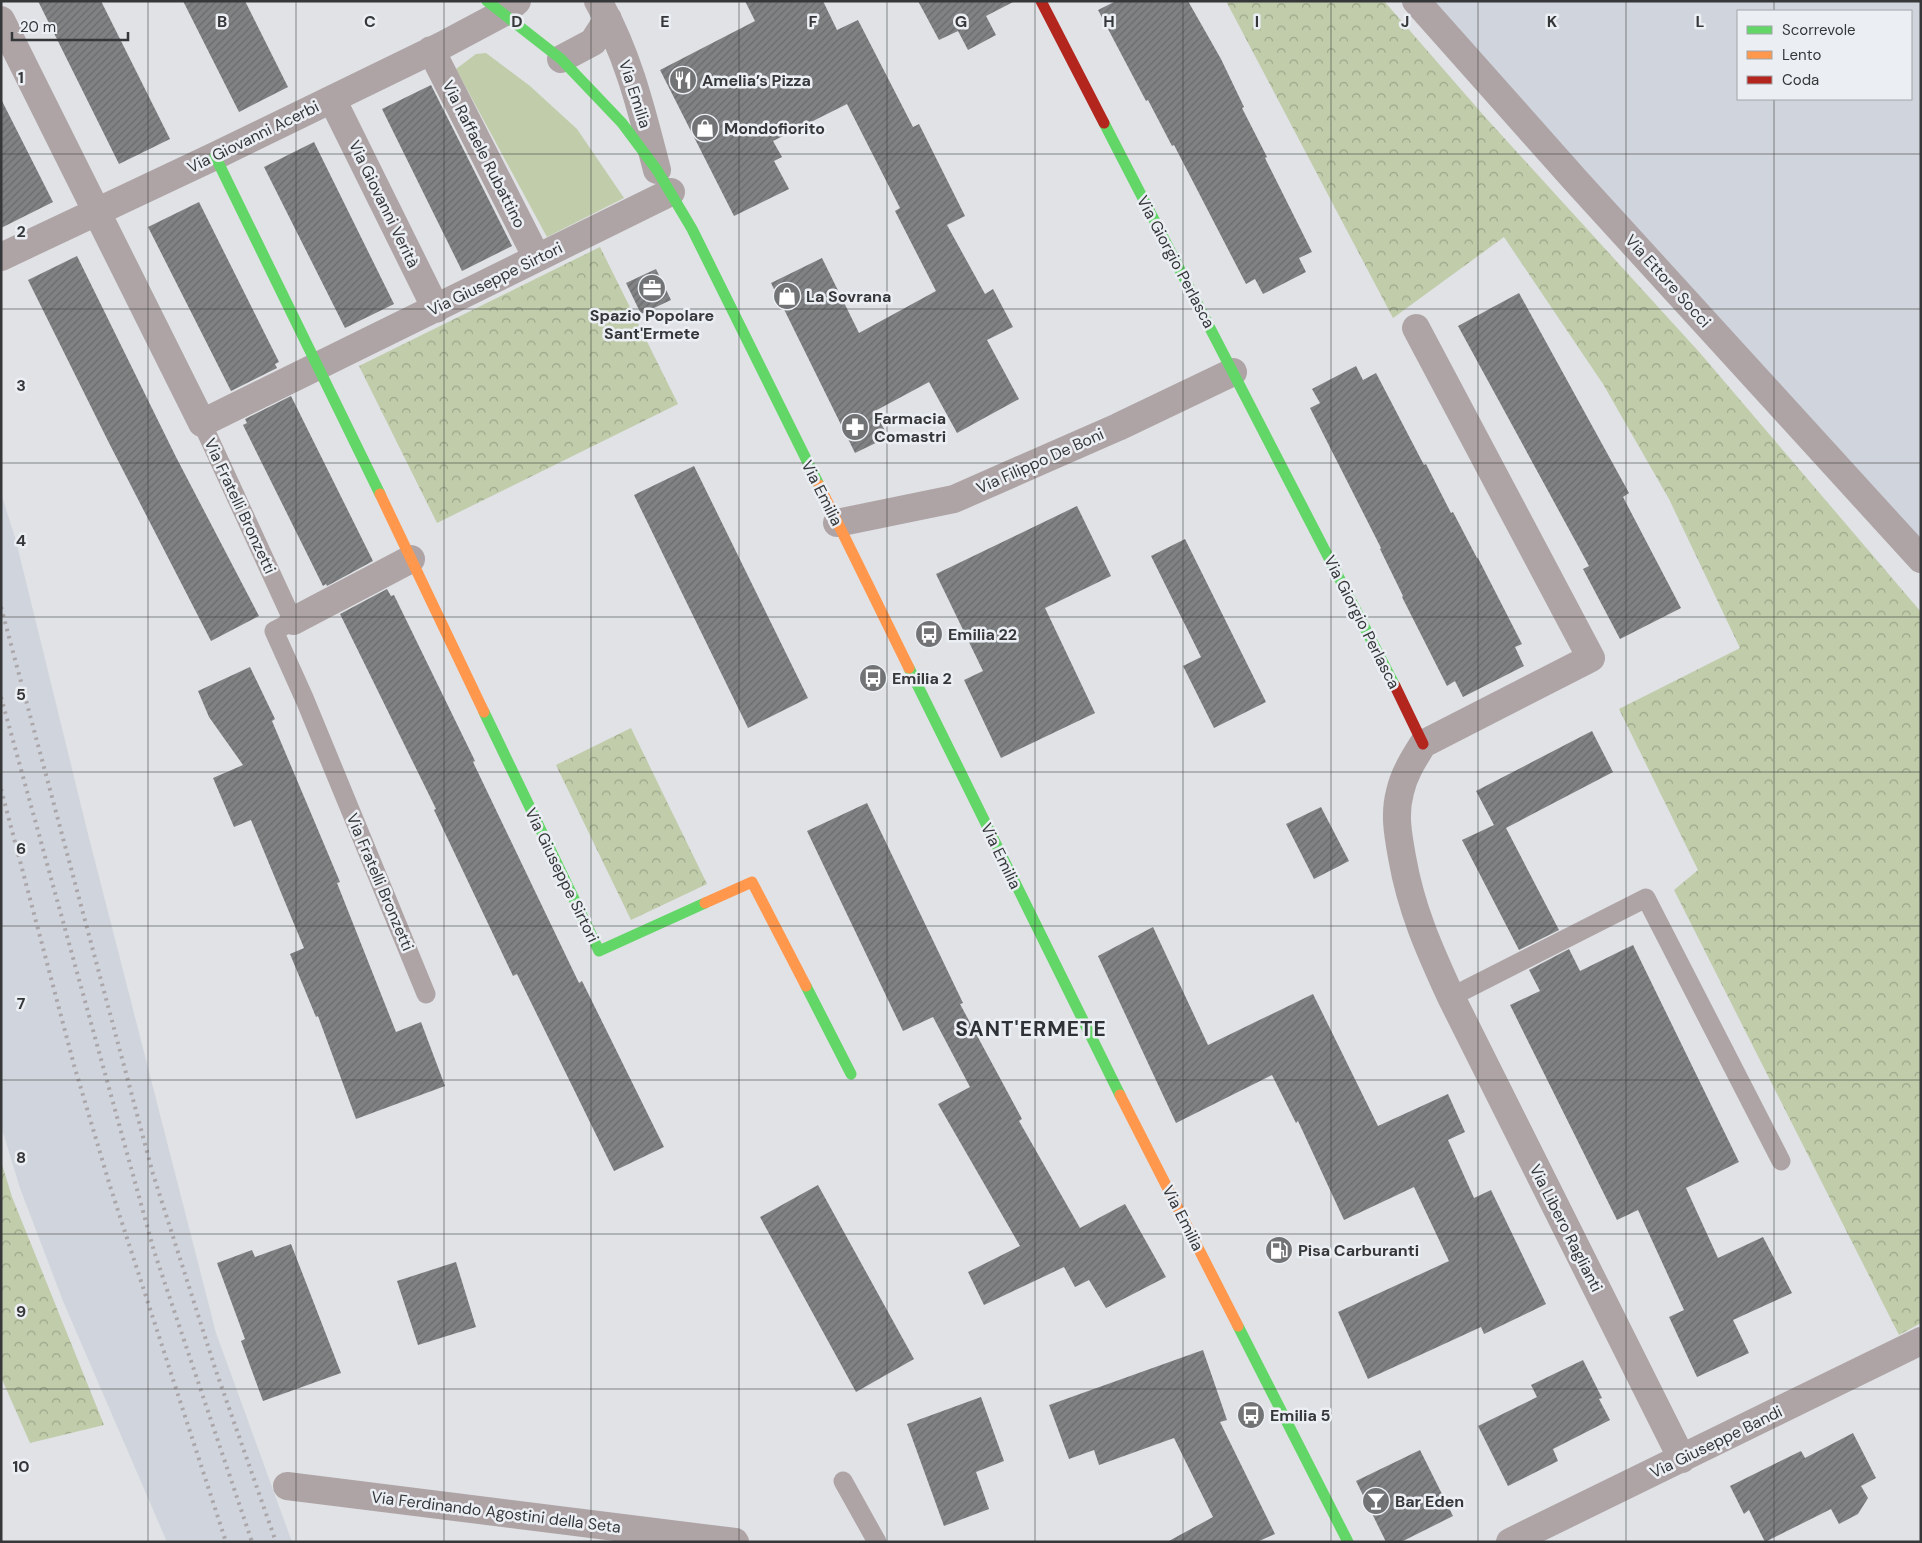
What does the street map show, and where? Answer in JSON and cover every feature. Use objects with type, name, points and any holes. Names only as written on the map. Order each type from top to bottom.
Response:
[{"type":"street","name":"Via Giorgio Perlasca","points":[[1040,1],[1234,372],[1252,412],[1391,677],[1423,744]]},
{"type":"street","name":"Via Ettore Socci","points":[[1416,1],[1577,182],[1921,559]]},
{"type":"street","name":"Via Giovanni Acerbi","points":[[1,257],[216,156],[431,50],[502,5]]},
{"type":"street","name":"Via Emilia","points":[[502,5],[561,59],[622,123],[657,170],[692,229],[1110,1076],[1348,1542]]},
{"type":"street","name":"Via Emilia","points":[[561,59],[593,42],[600,34],[603,10]]},
{"type":"street","name":"Via Emilia","points":[[603,10],[632,81],[657,170]]},
{"type":"street","name":"Via Fratelli Bronzetti","points":[[1,20],[202,423]]},
{"type":"street","name":"Via Raffaele Rubattino","points":[[431,50],[537,258]]},
{"type":"street","name":"Via Giovanni Verità","points":[[332,99],[436,308]]},
{"type":"street","name":"Via Giuseppe Sirtori","points":[[216,156],[599,951],[752,882],[851,1074]]},
{"type":"street","name":"Via Giuseppe Sirtori","points":[[202,423],[671,192]]},
{"type":"street","points":[[1416,328],[1591,658],[1423,744]]},
{"type":"street","name":"Via Filippo De Boni","points":[[837,523],[954,500],[1118,427],[1234,372]]},
{"type":"street","points":[[293,621],[411,560]]},
{"type":"street","name":"Via Libero Raglianti","points":[[1423,744],[1408,768],[1400,792],[1396,814],[1398,838],[1409,894],[1417,918],[1451,997],[1682,1459]]},
{"type":"street","name":"Via Giuseppe Bandi","points":[[1510,1542],[1921,1341]]},
{"type":"street","name":"Via Ferdinando Agostini della Seta","points":[[287,1486],[735,1542]]},
{"type":"lane","name":"Via Fratelli Bronzetti","points":[[202,423],[293,621],[274,631],[305,700],[426,994]]},
{"type":"lane","points":[[1451,997],[1646,898],[1781,1161]]},
{"type":"lane","points":[[843,1480],[877,1542]]},
{"type":"shaded area","points":[[1431,1],[1921,1],[1921,544]]},
{"type":"shaded area","points":[[1,493],[16,541],[87,830],[216,1333],[292,1542],[167,1542],[63,1301],[20,1188],[1,1126]]},
{"type":"green space","points":[[1226,1],[1384,1],[1485,117],[1700,353],[1921,612],[1921,1323],[1899,1335],[1674,890],[1698,870],[1619,709],[1740,648],[1669,499],[1603,384],[1504,237],[1393,318]]},
{"type":"green space","points":[[486,53],[530,86],[577,129],[624,198],[547,237],[456,69],[476,54]]},
{"type":"green space","points":[[600,247],[678,404],[437,523],[359,366]]},
{"type":"green space","points":[[631,728],[707,884],[631,920],[556,765]]},
{"type":"green space","points":[[1,1161],[12,1197],[104,1425],[30,1443],[1,1377]]},
{"type":"building","points":[[38,1],[101,1],[170,139],[119,164]]},
{"type":"building","points":[[183,1],[245,1],[288,87],[239,112]]},
{"type":"building","points":[[745,1],[823,1],[837,30],[858,20],[913,127],[919,124],[965,216],[947,225],[985,294],[993,289],[1013,327],[987,340],[1019,399],[957,433],[929,382],[875,411],[888,437],[855,453],[771,283],[822,258],[859,333],[936,291],[895,211],[900,208],[847,104],[773,141],[782,157],[774,161],[789,189],[734,216],[660,70],[755,21]]},
{"type":"building","points":[[918,1],[1015,1],[986,16],[996,35],[968,50],[958,31],[939,40]]},
{"type":"building","points":[[1116,1],[1188,1],[1221,59],[1244,107],[1242,108],[1267,157],[1265,158],[1312,252],[1299,258],[1306,272],[1263,294],[1255,279],[1246,284],[1174,145],[1172,146],[1148,100],[1146,101],[1098,10]]},
{"type":"building","points":[[431,85],[512,246],[462,271],[382,109]]},
{"type":"building","points":[[1,99],[53,202],[1,228]]},
{"type":"building","points":[[314,142],[394,304],[345,328],[264,167]]},
{"type":"building","points":[[199,202],[279,362],[275,364],[277,368],[231,391],[148,227]]},
{"type":"building","points":[[77,256],[176,457],[259,616],[211,641],[28,280]]},
{"type":"building","points":[[656,269],[671,300],[641,314],[626,283]]},
{"type":"building","points":[[1519,293],[1629,493],[1623,497],[1681,608],[1620,639],[1583,569],[1589,566],[1458,326]]},
{"type":"building","points":[[1356,366],[1363,380],[1376,373],[1424,465],[1426,464],[1451,513],[1453,512],[1478,558],[1522,644],[1515,647],[1524,666],[1463,697],[1455,681],[1447,686],[1402,597],[1381,548],[1310,408],[1320,403],[1312,389]]},
{"type":"building","points":[[291,396],[373,561],[327,586],[326,584],[323,586],[243,425],[247,423],[245,419]]},
{"type":"building","points":[[694,466],[808,698],[748,728],[634,495]]},
{"type":"building","points":[[1077,506],[1111,576],[1045,608],[1095,713],[1001,758],[964,680],[983,671],[936,574]]},
{"type":"building","points":[[1185,539],[1266,702],[1214,728],[1183,666],[1201,657],[1151,556]]},
{"type":"building","points":[[387,589],[391,596],[394,595],[475,761],[473,762],[579,983],[582,981],[664,1147],[614,1171],[517,974],[513,976],[434,810],[436,809],[340,614]]},
{"type":"building","points":[[250,667],[275,719],[272,721],[340,882],[337,883],[396,1032],[421,1022],[445,1086],[356,1119],[318,1016],[316,1017],[290,954],[304,948],[251,820],[234,827],[213,778],[243,765],[209,717],[198,691]]},
{"type":"building","points":[[1592,731],[1613,772],[1506,828],[1559,930],[1519,950],[1462,840],[1494,825],[1476,791]]},
{"type":"building","points":[[867,803],[963,1003],[960,1004],[1022,1119],[1019,1121],[1080,1228],[1125,1204],[1166,1277],[1106,1308],[1089,1280],[1075,1287],[1064,1267],[984,1305],[968,1272],[1020,1246],[938,1104],[970,1087],[933,1017],[903,1031],[807,831]]},
{"type":"building","points":[[1321,807],[1349,861],[1314,879],[1286,824]]},
{"type":"building","points":[[1153,927],[1208,1045],[1313,994],[1378,1126],[1448,1094],[1465,1132],[1448,1140],[1474,1198],[1491,1190],[1546,1304],[1484,1334],[1481,1327],[1368,1379],[1338,1312],[1449,1261],[1414,1187],[1344,1220],[1298,1121],[1296,1123],[1272,1075],[1176,1123],[1098,956]]},
{"type":"building","points":[[1633,945],[1739,1162],[1686,1188],[1718,1258],[1763,1237],[1792,1293],[1733,1320],[1749,1353],[1697,1377],[1669,1317],[1684,1310],[1638,1210],[1617,1220],[1510,1005],[1540,991],[1529,970],[1569,949],[1580,971]]},
{"type":"building","points":[[818,1185],[914,1359],[856,1392],[760,1217]]},
{"type":"building","points":[[291,1244],[341,1373],[263,1401],[241,1341],[245,1339],[217,1263],[252,1250],[255,1257]]},
{"type":"building","points":[[456,1262],[476,1327],[418,1345],[397,1281]]},
{"type":"building","points":[[1203,1350],[1227,1420],[1220,1422],[1275,1534],[1257,1542],[1167,1542],[1213,1517],[1174,1438],[1099,1465],[1094,1450],[1069,1459],[1049,1405]]},
{"type":"building","points":[[1583,1360],[1602,1398],[1599,1399],[1610,1420],[1553,1449],[1558,1461],[1508,1486],[1478,1426],[1537,1397],[1531,1385]]},
{"type":"building","points":[[981,1397],[1004,1461],[976,1472],[989,1509],[944,1526],[907,1424]]},
{"type":"building","points":[[1853,1433],[1876,1478],[1861,1486],[1868,1498],[1858,1514],[1839,1524],[1831,1509],[1765,1542],[1749,1510],[1744,1514],[1730,1486],[1801,1451],[1805,1458]]},
{"type":"building","points":[[1420,1450],[1453,1516],[1401,1542],[1386,1542],[1356,1481]]},
{"type":"railway","points":[[1,607],[153,1174],[215,1368],[276,1542]]},
{"type":"railway","points":[[1,697],[154,1251],[252,1542]]},
{"type":"railway","points":[[1,789],[74,1065],[110,1186],[226,1542]]},
{"type":"traffic: fast","points":[[487,1],[561,59],[622,123],[657,170],[692,229],[819,485]]},
{"type":"traffic: fast","points":[[1104,123],[1395,686]]},
{"type":"traffic: fast","points":[[215,156],[380,494]]},
{"type":"traffic: fast","points":[[909,668],[1120,1095]]},
{"type":"traffic: fast","points":[[484,712],[599,951],[705,903]]},
{"type":"traffic: fast","points":[[806,986],[851,1074]]},
{"type":"traffic: fast","points":[[1238,1326],[1348,1542]]},
{"type":"traffic: slow","points":[[819,485],[909,668]]},
{"type":"traffic: slow","points":[[380,494],[484,712]]},
{"type":"traffic: slow","points":[[705,903],[752,882],[806,986]]},
{"type":"traffic: slow","points":[[1120,1095],[1238,1326]]},
{"type":"traffic: jam","points":[[1041,1],[1104,123]]},
{"type":"traffic: jam","points":[[1395,686],[1423,744]]},
{"type":"place","name":"Amelia’s Pizza","points":[[683,80]]},
{"type":"place","name":"Mondofiorito","points":[[705,128]]},
{"type":"place","name":"Spazio Popolare Sant'Ermete","points":[[652,288]]},
{"type":"place","name":"La Sovrana","points":[[787,296]]},
{"type":"place","name":"Farmacia Comastri","points":[[855,427]]},
{"type":"place","name":"Emilia 22","points":[[929,634]]},
{"type":"place","name":"Emilia 2","points":[[873,678]]},
{"type":"place","name":"Pisa Carburanti","points":[[1279,1250]]},
{"type":"place","name":"Emilia 5","points":[[1251,1415]]},
{"type":"place","name":"Bar Eden","points":[[1376,1501]]},
{"type":"district","name":"SANT'ERMETE","points":[[1031,1029]]}]
